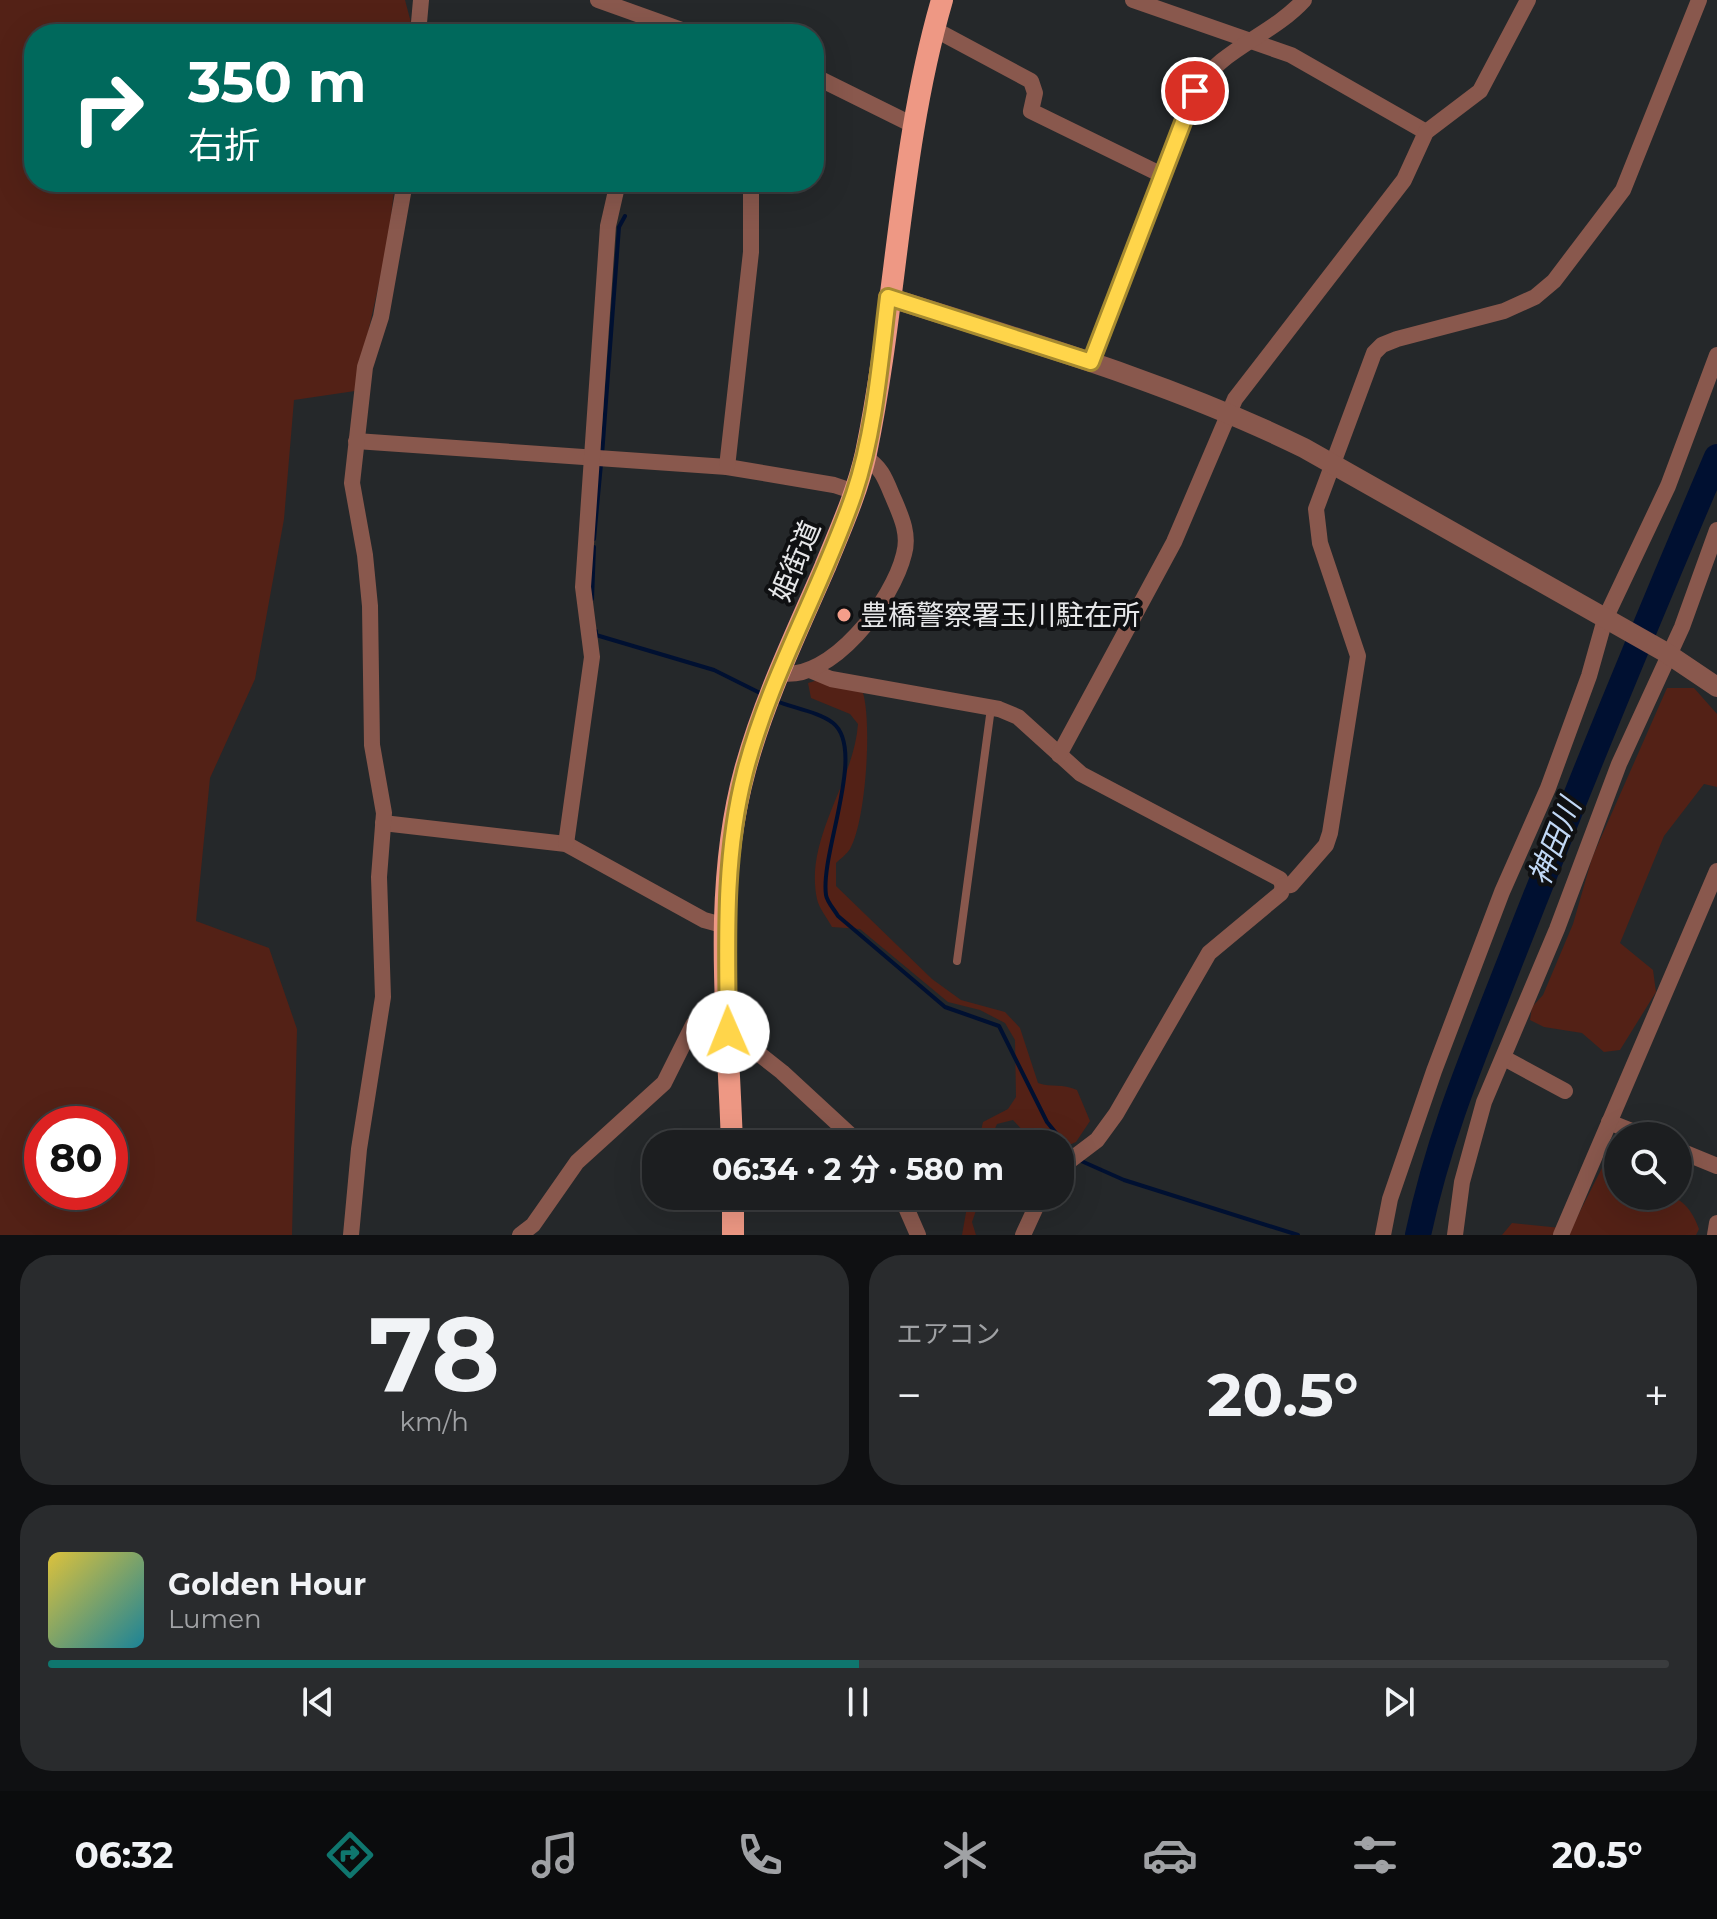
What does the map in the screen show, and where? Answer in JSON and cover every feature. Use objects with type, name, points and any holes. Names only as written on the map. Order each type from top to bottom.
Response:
[{"type":"highway","name":"姫街道","points":[[732,1130],[726,926],[734,824],[745,771],[773,689],[855,492],[865,457],[913,125],[942,0]]},
{"type":"highway","points":[[733,1210],[733,1235]]},
{"type":"street","points":[[419,24],[421,0]]},
{"type":"street","points":[[598,0],[656,24]]},
{"type":"street","points":[[1133,0],[1291,55],[1426,132]]},
{"type":"street","points":[[1091,362],[1162,175],[1204,75],[1273,29],[1304,0]]},
{"type":"street","points":[[1059,755],[1174,542],[1228,411],[1404,180],[1426,132],[1480,91],[1528,0]]},
{"type":"street","points":[[1283,886],[1291,885],[1326,845],[1356,671],[1358,656],[1315,524],[1316,509],[1370,363],[1382,345],[1504,311],[1535,297],[1554,281],[1623,190],[1699,0]]},
{"type":"street","points":[[934,29],[1031,81],[1035,93],[1031,111],[1162,175]]},
{"type":"street","points":[[824,81],[913,125]]},
{"type":"street","points":[[351,1235],[359,1149],[383,997],[379,877],[383,823],[372,745],[367,568],[352,483],[365,367],[381,317],[403,192]]},
{"type":"street","points":[[566,844],[592,657],[583,587],[599,459],[608,226],[616,192]]},
{"type":"street","points":[[727,467],[751,252],[751,192]]},
{"type":"street","points":[[888,297],[1091,362],[1228,411],[1332,463],[1667,654],[1717,687]]},
{"type":"street","points":[[1383,1235],[1390,1199],[1434,1071],[1502,892],[1548,788],[1609,622],[1668,486],[1717,355]]},
{"type":"street","points":[[356,441],[727,467],[834,485],[855,492]]},
{"type":"street","points":[[773,689],[794,676],[812,671],[843,648],[867,622],[889,590],[904,555],[904,524],[879,466],[865,457]]},
{"type":"street","points":[[1455,1235],[1473,1134],[1619,764],[1717,530]]},
{"type":"street","points":[[812,671],[831,679],[991,708],[1018,717],[1081,774],[1280,879],[1283,886],[1281,893],[1209,953],[1116,1114],[1097,1140],[1074,1158]]},
{"type":"street","points":[[383,823],[566,844],[704,920],[726,926]]},
{"type":"street","points":[[1609,1122],[1717,871]]},
{"type":"street","points":[[520,1235],[533,1225],[577,1162],[664,1083],[693,1025],[721,1024],[782,1072],[845,1130]]},
{"type":"street","points":[[1504,1058],[1565,1091]]},
{"type":"street","points":[[1561,1235],[1604,1134]]},
{"type":"street","points":[[1692,1156],[1717,1166]]},
{"type":"street","points":[[907,1210],[918,1235]]},
{"type":"street","points":[[1023,1235],[1035,1210]]},
{"type":"street","points":[[1715,1235],[1717,1223]]},
{"type":"lane","points":[[957,961],[991,708]]},
{"type":"shaded area","points":[[0,0],[405,0],[411,24],[24,24],[24,192],[394,192],[388,243],[355,391],[294,400],[284,519],[255,679],[210,778],[196,921],[269,948],[297,1029],[292,1235],[0,1235]]},
{"type":"shaded area","points":[[818,680],[863,693],[866,707],[864,795],[856,835],[850,849],[836,863],[836,886],[932,979],[961,1000],[1005,1012],[1020,1028],[1038,1083],[1077,1090],[1090,1121],[1076,1142],[1074,1130],[1022,1130],[1013,1120],[997,1124],[994,1130],[981,1130],[983,1122],[1008,1109],[1016,1097],[1015,1040],[1005,1023],[980,1010],[948,1002],[860,929],[832,927],[821,909],[815,877],[817,854],[855,746],[858,724],[850,714],[811,698],[808,683]]},
{"type":"shaded area","points":[[1667,688],[1694,688],[1717,714],[1717,787],[1704,784],[1664,836],[1620,943],[1653,970],[1656,992],[1620,1050],[1604,1052],[1582,1033],[1544,1027],[1530,1020],[1532,1007],[1543,995],[1573,924],[1592,858]]},
{"type":"shaded area","points":[[1603,1166],[1604,1210],[1689,1210],[1699,1229],[1696,1235],[1502,1235],[1512,1223],[1571,1229]]},
{"type":"shaded area","points":[[966,1210],[976,1210],[972,1222],[976,1235],[962,1235]]},
{"type":"waterway","points":[[602,455],[619,227],[625,216]]},
{"type":"waterway","name":"神田川","points":[[1418,1235],[1437,1160],[1473,1055],[1589,764],[1717,457]]},
{"type":"waterway","points":[[594,539],[601,464]]},
{"type":"waterway","points":[[592,599],[594,547]]},
{"type":"waterway","points":[[596,631],[596,635],[714,670],[764,695]]},
{"type":"waterway","points":[[776,701],[827,719],[842,736],[844,778],[826,877],[826,895],[831,906],[838,916],[945,1007],[999,1026],[1054,1130]]},
{"type":"waterway","points":[[1079,1160],[1124,1180],[1298,1235]]},
{"type":"place","name":"豊橋警察署玉川駐在所","points":[[844,615]]},
{"type":"route","points":[[728,1032],[728,875],[745,771],[772,692],[855,492],[875,404],[888,297],[1091,362],[1195,91]]}]
